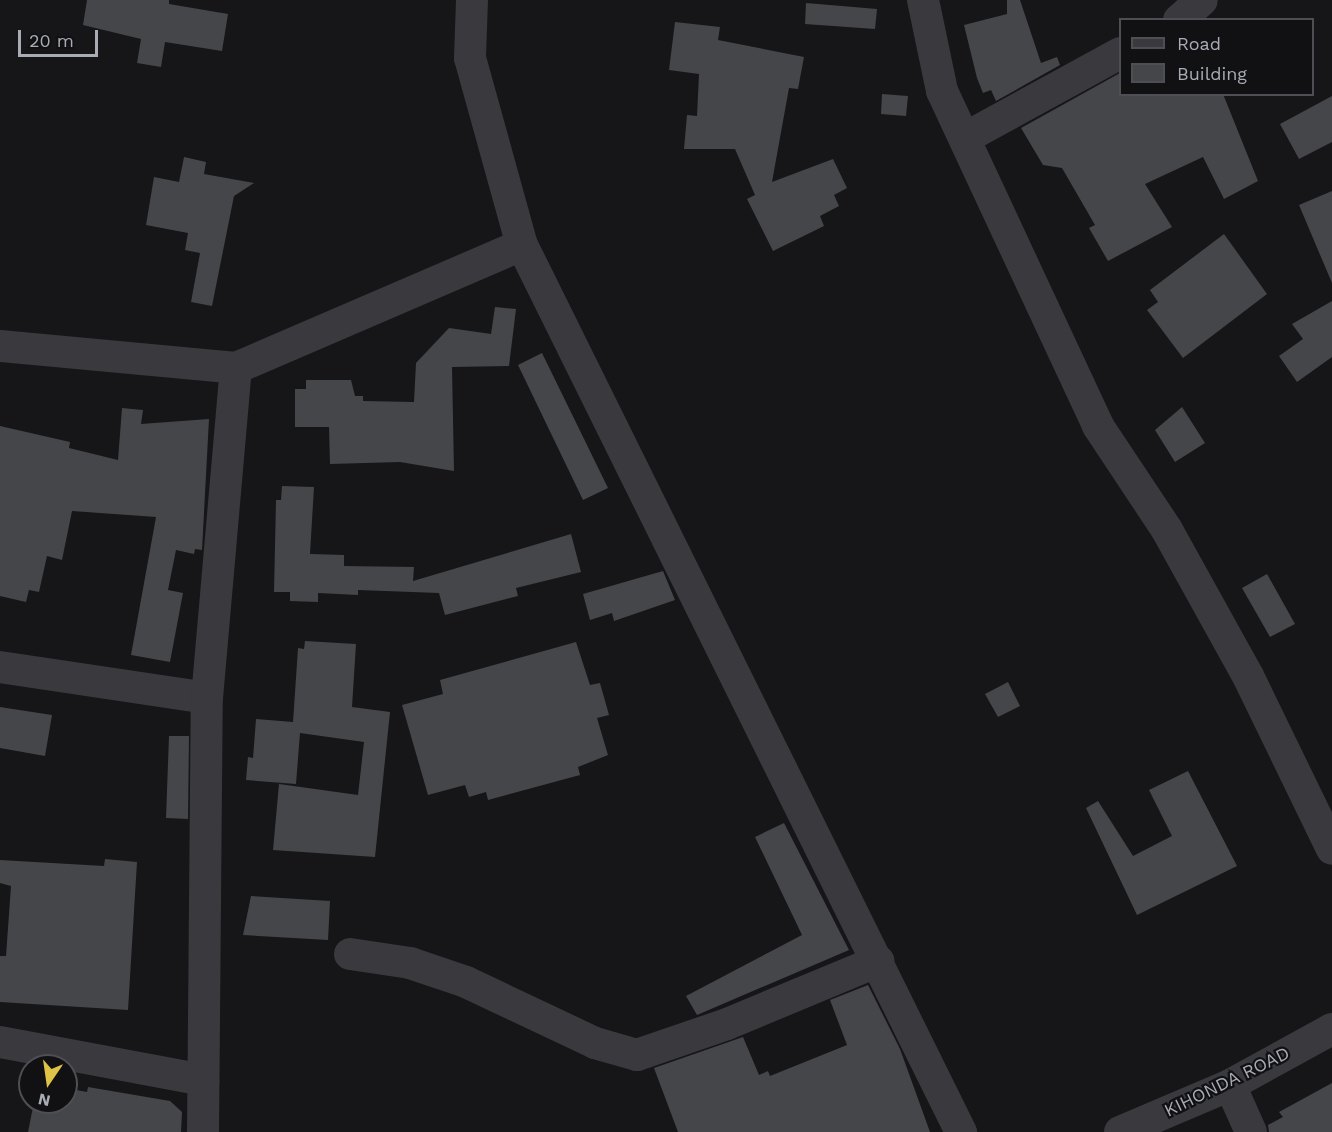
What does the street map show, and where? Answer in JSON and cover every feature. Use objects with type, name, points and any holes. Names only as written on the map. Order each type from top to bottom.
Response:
[{"type":"street","points":[[472,0],[470,58],[522,246],[962,1132]]},
{"type":"street","points":[[923,0],[942,91],[1098,426],[1167,530],[1248,676],[1332,849]]},
{"type":"street","points":[[1181,18],[1202,0]]},
{"type":"street","points":[[965,138],[1119,54]]},
{"type":"street","points":[[0,346],[236,368],[522,246]]},
{"type":"street","points":[[203,1132],[207,698],[236,368]]},
{"type":"street","points":[[0,667],[207,698]]},
{"type":"street","points":[[350,954],[410,963],[466,982],[595,1043],[637,1055],[727,1024],[878,961]]},
{"type":"street","name":"KIHONDA ROAD","points":[[1120,1132],[1230,1085],[1332,1029]]},
{"type":"street","points":[[0,1042],[203,1080]]},
{"type":"street","points":[[1230,1085],[1251,1132]]},
{"type":"building","points":[[87,0],[169,0],[169,4],[228,14],[222,51],[165,42],[161,67],[137,63],[141,39],[83,25]]},
{"type":"building","points":[[1007,0],[1020,0],[1041,63],[1057,57],[1060,65],[996,101],[991,90],[983,93],[964,25],[1007,14]]},
{"type":"building","points":[[806,3],[877,9],[875,29],[805,24]]},
{"type":"building","points":[[675,22],[720,27],[718,40],[804,57],[798,89],[789,88],[772,182],[833,159],[847,188],[834,195],[839,206],[820,216],[824,226],[773,251],[747,199],[755,195],[735,149],[684,149],[687,115],[697,116],[699,74],[669,70]]},
{"type":"building","points":[[1119,74],[1119,96],[1224,96],[1258,181],[1224,199],[1203,157],[1145,184],[1172,227],[1108,261],[1089,228],[1095,225],[1062,168],[1043,165],[1021,128]]},
{"type":"building","points":[[882,94],[908,96],[906,116],[881,114]]},
{"type":"building","points":[[1332,96],[1332,142],[1299,159],[1280,124]]},
{"type":"building","points":[[184,157],[206,162],[204,174],[254,183],[234,196],[212,306],[191,302],[200,253],[185,250],[188,233],[146,225],[154,177],[179,182]]},
{"type":"building","points":[[1332,191],[1332,283],[1299,205]]},
{"type":"building","points":[[1224,234],[1267,294],[1183,358],[1147,310],[1158,302],[1150,290]]},
{"type":"building","points":[[1332,301],[1332,357],[1297,382],[1279,356],[1303,339],[1292,324]]},
{"type":"building","points":[[495,307],[516,309],[509,366],[452,367],[454,471],[400,462],[330,464],[329,427],[295,427],[295,389],[306,389],[306,380],[351,380],[355,396],[363,396],[363,401],[414,402],[416,363],[449,328],[491,334]]},
{"type":"building","points":[[542,353],[608,488],[583,500],[518,365]]},
{"type":"building","points":[[1182,407],[1205,443],[1175,462],[1155,430]]},
{"type":"building","points":[[122,408],[143,410],[141,424],[209,419],[202,550],[195,549],[194,554],[176,550],[168,590],[183,593],[170,662],[131,655],[156,517],[72,511],[62,560],[47,556],[39,592],[29,590],[26,602],[0,596],[0,426],[70,442],[69,448],[118,460]]},
{"type":"building","points":[[282,486],[314,487],[310,554],[344,555],[344,566],[414,567],[413,581],[571,534],[581,572],[516,588],[518,596],[445,615],[439,593],[358,590],[358,595],[318,593],[318,602],[290,601],[290,592],[274,592],[276,500],[281,500]]},
{"type":"building","points":[[663,571],[675,600],[614,621],[612,613],[590,620],[583,594]]},
{"type":"building","points":[[1267,574],[1295,624],[1270,637],[1242,588]]},
{"type":"building","points":[[305,641],[356,644],[352,707],[390,712],[375,857],[273,850],[279,784],[358,795],[364,742],[300,733],[296,784],[246,780],[248,757],[253,758],[256,719],[293,722],[298,648],[304,649]]},
{"type":"building","points":[[576,642],[590,685],[600,683],[609,715],[597,718],[608,755],[578,767],[580,775],[488,800],[486,792],[469,797],[465,785],[428,795],[402,705],[443,694],[440,680]]},
{"type":"building","points":[[1008,682],[1020,706],[998,717],[985,694]]},
{"type":"building","points":[[0,707],[52,715],[45,756],[0,748]]},
{"type":"building","points":[[169,736],[189,736],[188,819],[166,818]]},
{"type":"building","points":[[1188,771],[1237,866],[1137,915],[1086,808],[1098,801],[1133,856],[1172,836],[1149,790]]},
{"type":"building","points":[[784,823],[849,950],[697,1015],[686,996],[802,935],[755,837]]},
{"type":"building","points":[[105,859],[137,862],[128,1010],[0,1002],[0,956],[6,956],[11,886],[0,883],[0,860],[104,866]]},
{"type":"building","points":[[251,896],[330,901],[328,940],[243,935]]},
{"type":"building","points":[[868,985],[900,1049],[930,1132],[678,1132],[654,1068],[743,1037],[759,1075],[768,1071],[770,1076],[847,1045],[830,1000]]},
{"type":"building","points":[[1332,1083],[1332,1132],[1269,1132],[1268,1125],[1283,1117],[1279,1112]]},
{"type":"building","points":[[88,1087],[170,1101],[182,1112],[181,1132],[28,1132],[32,1114],[78,1114],[78,1090],[87,1092]]}]
